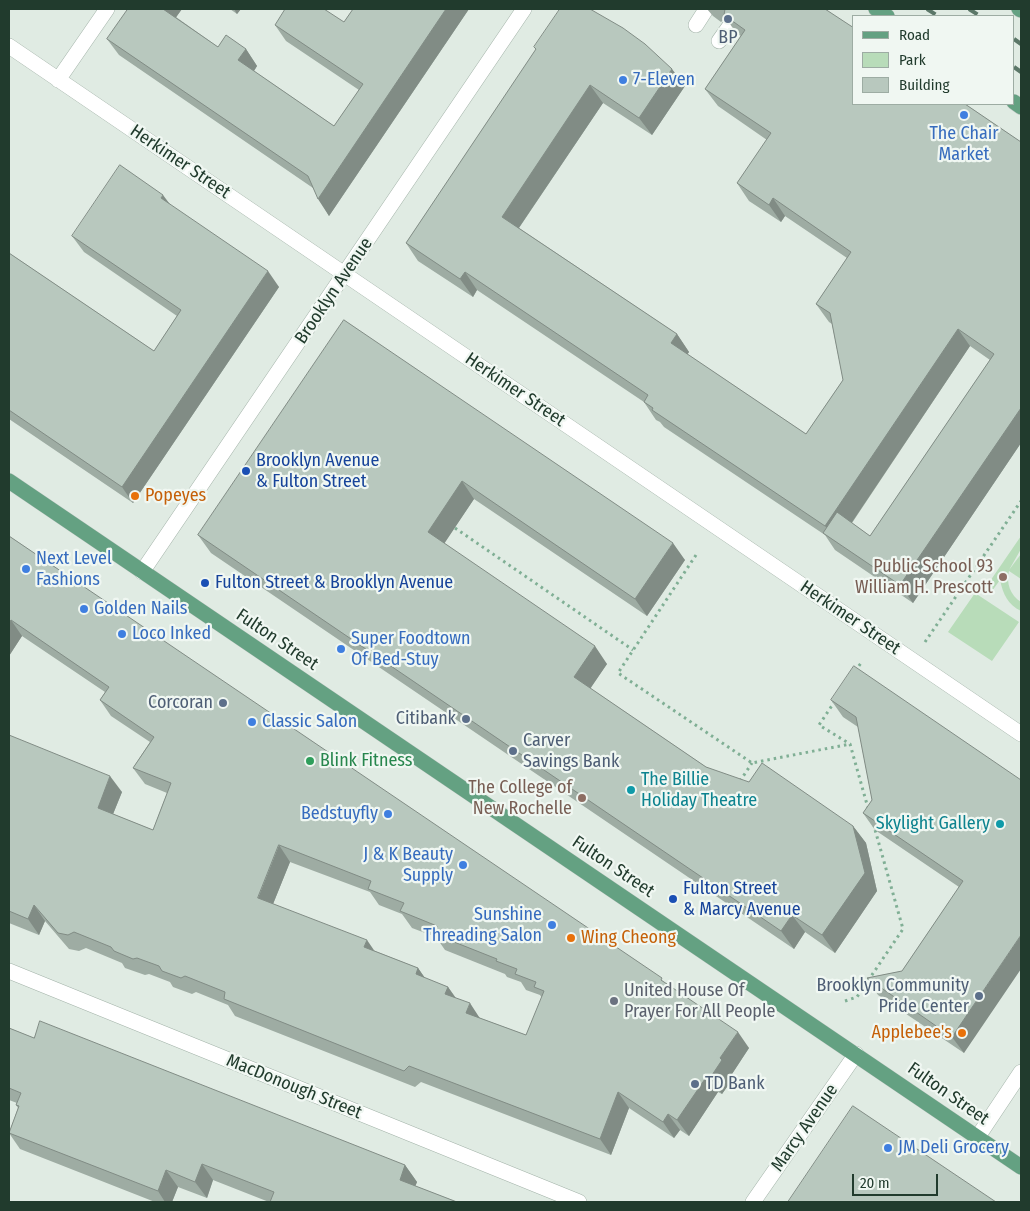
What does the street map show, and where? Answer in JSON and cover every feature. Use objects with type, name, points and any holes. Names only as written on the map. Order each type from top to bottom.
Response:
[{"type":"main road","name":"Fulton Street","points":[[9,481],[1021,1167]]},
{"type":"street","points":[[58,80],[107,9]]},
{"type":"street","name":"Brooklyn Avenue","points":[[142,572],[524,9]]},
{"type":"street","points":[[696,25],[705,11]]},
{"type":"street","points":[[720,41],[729,27]]},
{"type":"street","name":"Herkimer Street","points":[[9,46],[1021,734]]},
{"type":"street","name":"MacDonough Street","points":[[9,971],[579,1202]]},
{"type":"street","name":"Marcy Avenue","points":[[753,1202],[856,1054]]},
{"type":"street","points":[[977,1138],[1021,1072]]},
{"type":"path","points":[[912,661],[1021,502]]},
{"type":"path","points":[[455,528],[633,650]]},
{"type":"path","points":[[696,555],[618,673],[752,763],[850,744]]},
{"type":"path","points":[[850,678],[860,663]]},
{"type":"path","points":[[840,694],[819,725],[850,744],[869,809]]},
{"type":"path","points":[[739,784],[752,763]]},
{"type":"path","points":[[844,1002],[857,997],[903,929],[871,818]]},
{"type":"green space","points":[[1021,536],[1021,549],[1009,570],[1021,554],[1021,579],[1009,571],[1008,580],[1012,592],[1021,602],[1021,611],[1013,606],[1007,598],[1000,580],[992,591],[986,587]]},
{"type":"green space","points":[[975,593],[1019,622],[992,661],[948,632]]},
{"type":"building","points":[[128,9],[163,9],[218,47],[226,35],[246,49],[238,60],[334,126],[363,84],[275,25],[285,9],[324,9],[344,22],[353,9],[446,9],[318,199],[308,176],[107,39]]},
{"type":"building","points":[[560,9],[590,9],[623,28],[645,44],[672,69],[639,118],[590,85],[502,217],[677,334],[671,343],[806,434],[843,380],[830,313],[816,304],[851,252],[773,198],[769,205],[737,183],[771,133],[705,89],[745,30],[724,15],[725,9],[825,9],[852,27],[852,105],[966,105],[1021,142],[1021,408],[900,585],[823,533],[837,512],[870,536],[994,354],[958,329],[825,526],[652,410],[653,408],[644,402],[648,395],[465,272],[460,279],[406,243],[536,49],[534,47]]},
{"type":"building","points":[[120,165],[163,195],[161,198],[268,271],[122,487],[9,410],[9,253],[154,351],[181,310],[72,236]]},
{"type":"building","points":[[344,320],[673,543],[635,599],[462,481],[428,532],[595,646],[574,677],[706,767],[749,782],[762,763],[853,826],[865,873],[822,935],[792,915],[781,931],[198,535]]},
{"type":"building","points":[[9,536],[662,978],[661,980],[738,1032],[720,1058],[722,1060],[710,1078],[707,1076],[677,1120],[668,1114],[663,1122],[618,1092],[600,1139],[409,1066],[404,1071],[224,999],[225,992],[185,976],[181,978],[162,971],[159,966],[137,958],[133,959],[114,951],[111,947],[74,932],[68,935],[58,933],[34,905],[28,919],[9,911],[9,735],[110,776],[98,808],[153,830],[171,783],[133,768],[154,737],[100,700],[109,687],[11,620],[9,623]],"holes":[[[279,845],[371,881],[368,889],[404,903],[400,911],[437,926],[434,934],[497,959],[496,961],[517,969],[515,974],[536,982],[534,987],[544,991],[526,1035],[466,1013],[470,1003],[445,994],[448,987],[416,974],[418,968],[364,947],[367,940],[258,898]]]},
{"type":"building","points":[[854,666],[1021,780],[1021,935],[952,1037],[867,978],[902,971],[963,881],[863,813],[872,800],[856,717],[831,700]]},
{"type":"building","points":[[40,1021],[405,1165],[400,1180],[457,1202],[270,1202],[274,1192],[202,1164],[195,1182],[166,1170],[158,1191],[9,1133],[19,1106],[16,1105],[21,1093],[9,1088],[9,1028],[34,1038]]},
{"type":"building","points":[[853,1106],[996,1202],[788,1202]]},
{"type":"railway","points":[[927,9],[936,15]]},
{"type":"railway","points":[[969,9],[978,15]]},
{"type":"railway","points":[[1015,40],[1021,44]]},
{"type":"railway","points":[[1015,68],[1021,72]]},
{"type":"place","name":"BP","points":[[728,19]]},
{"type":"place","name":"7-Eleven","points":[[623,80]]},
{"type":"place","name":"The Chair Market","points":[[964,115]]},
{"type":"place","name":"Brooklyn Avenue & Fulton Street","points":[[246,471]]},
{"type":"place","name":"Popeyes","points":[[135,496]]},
{"type":"place","name":"Next Level Fashions","points":[[26,569]]},
{"type":"place","name":"Public School 93 William H. Prescott","points":[[1003,577]]},
{"type":"place","name":"Fulton Street & Brooklyn Avenue","points":[[205,583]]},
{"type":"place","name":"Golden Nails","points":[[84,609]]},
{"type":"place","name":"Loco Inked","points":[[122,634]]},
{"type":"place","name":"Super Foodtown Of Bed-Stuy","points":[[341,649]]},
{"type":"place","name":"Corcoran","points":[[223,703]]},
{"type":"place","name":"Citibank","points":[[466,719]]},
{"type":"place","name":"Classic Salon","points":[[252,722]]},
{"type":"place","name":"Carver Savings Bank","points":[[513,751]]},
{"type":"place","name":"Blink Fitness","points":[[310,761]]},
{"type":"place","name":"The Billie Holiday Theatre","points":[[631,790]]},
{"type":"place","name":"The College of New Rochelle","points":[[582,798]]},
{"type":"place","name":"Bedstuyfly","points":[[388,814]]},
{"type":"place","name":"Skylight Gallery","points":[[1000,824]]},
{"type":"place","name":"J & K Beauty Supply","points":[[463,865]]},
{"type":"place","name":"Fulton Street & Marcy Avenue","points":[[673,899]]},
{"type":"place","name":"Sunshine Threading Salon","points":[[552,925]]},
{"type":"place","name":"Wing Cheong","points":[[571,938]]},
{"type":"place","name":"Brooklyn Community Pride Center","points":[[979,996]]},
{"type":"place","name":"United House Of Prayer For All People","points":[[614,1001]]},
{"type":"place","name":"Applebee's","points":[[962,1033]]},
{"type":"place","name":"TD Bank","points":[[695,1084]]},
{"type":"place","name":"JM Deli Grocery","points":[[888,1148]]}]
